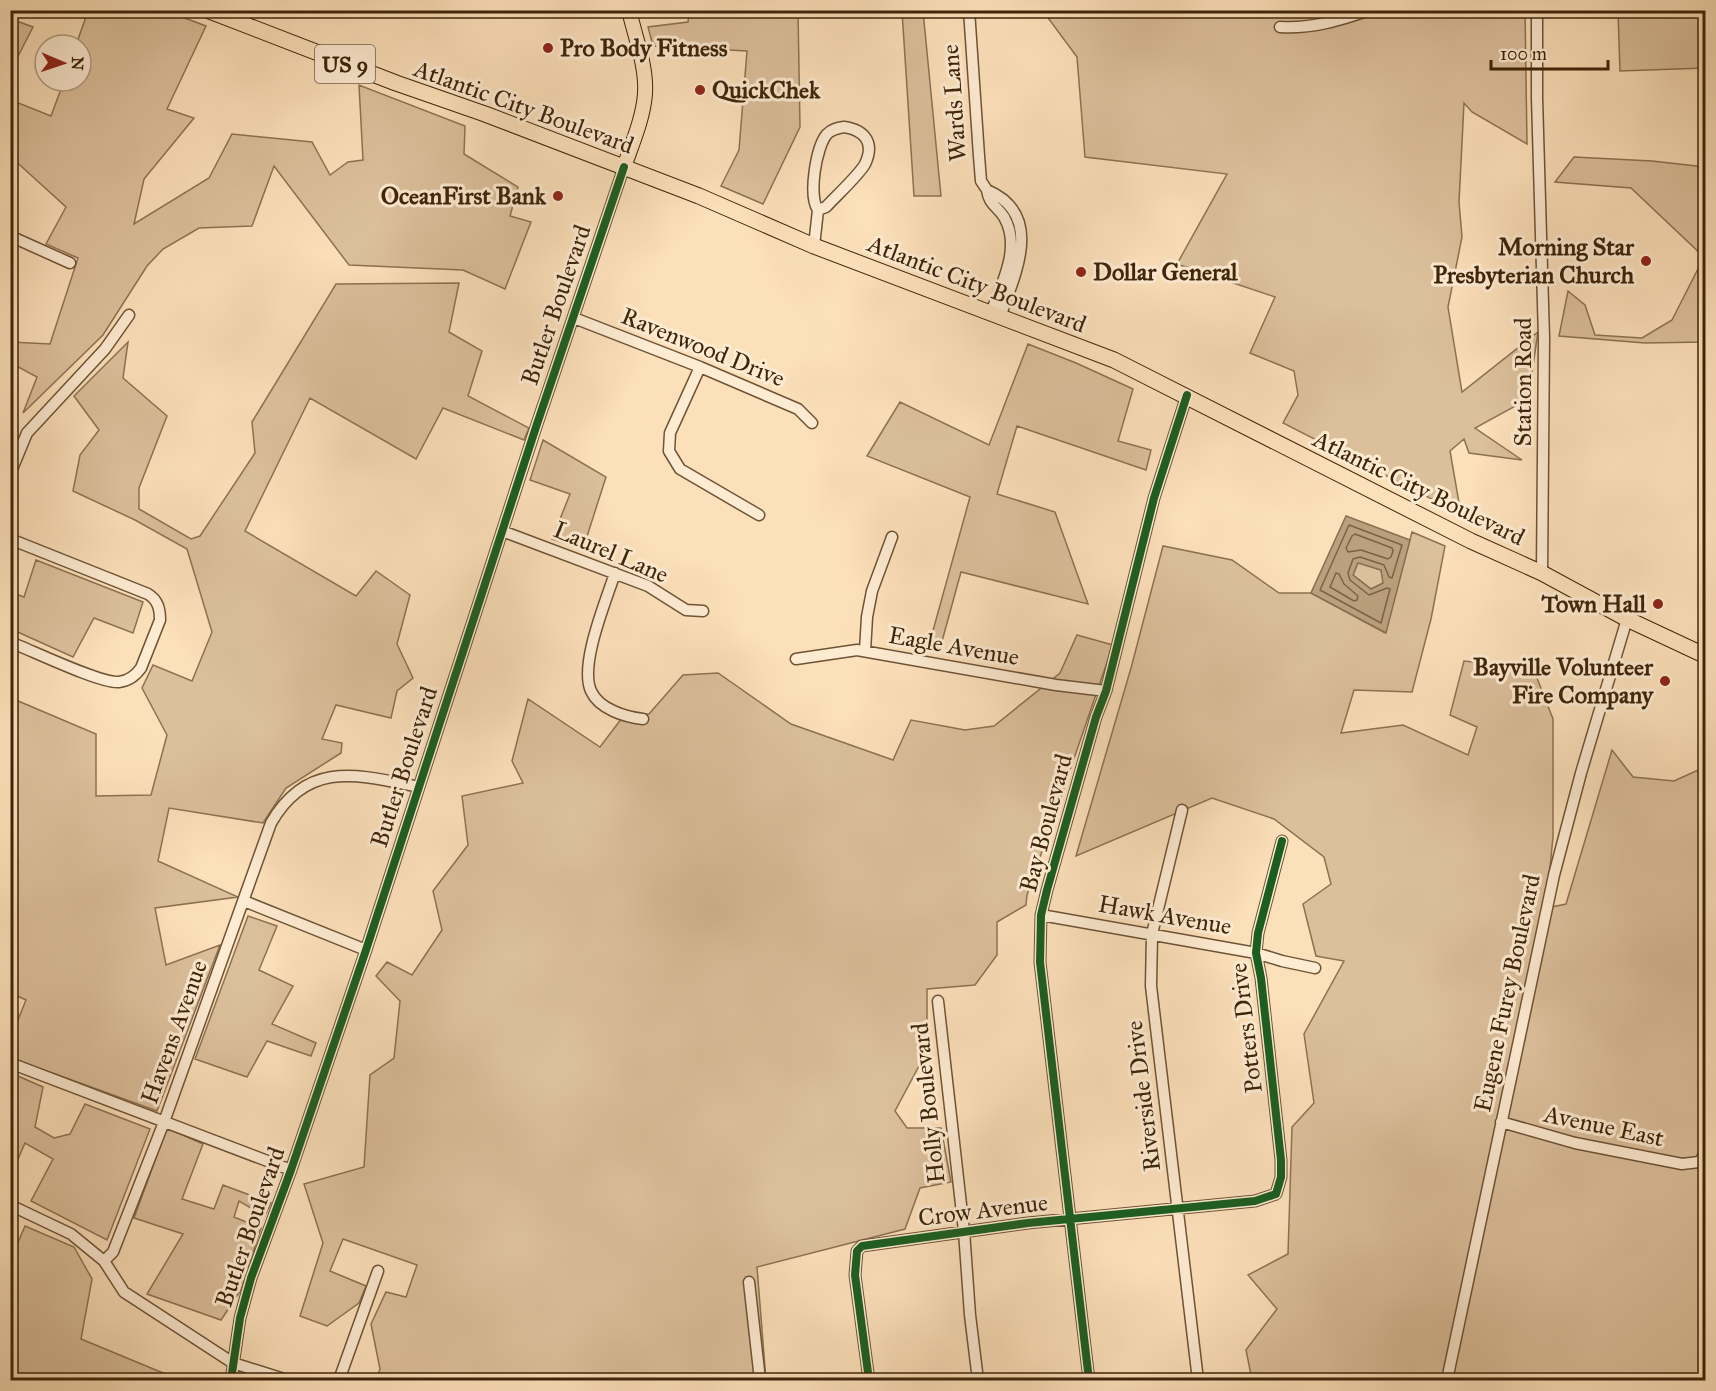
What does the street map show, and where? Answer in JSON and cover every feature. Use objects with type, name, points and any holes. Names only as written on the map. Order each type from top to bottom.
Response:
[{"type":"highway","name":"Atlantic City Boulevard","points":[[207,10],[624,167],[699,196],[814,246],[1114,360],[1187,395],[1451,531],[1542,573],[1627,619],[1706,656]]},
{"type":"main road","points":[[624,167],[645,95],[644,73],[629,10]]},
{"type":"street","name":"Wards Lane","points":[[969,10],[981,181],[987,190],[988,199],[1004,217],[1012,249],[996,315]]},
{"type":"street","points":[[1280,27],[1316,27],[1370,10]]},
{"type":"street","name":"Station Road","points":[[1537,10],[1537,98],[1545,349],[1542,573]]},
{"type":"street","points":[[814,246],[818,210],[812,195],[813,180],[822,142],[828,132],[836,128],[857,129],[867,140],[868,152],[864,165],[826,207],[818,210]]},
{"type":"street","name":"Butler Boulevard","points":[[231,1380],[240,1318],[251,1278],[291,1170],[366,950],[536,427],[624,167]]},
{"type":"street","points":[[10,236],[70,263]]},
{"type":"street","points":[[10,474],[27,433],[105,349],[129,315]]},
{"type":"street","name":"Ravenwood Drive","points":[[574,318],[700,367],[798,409],[812,423]]},
{"type":"street","points":[[700,367],[670,433],[669,451],[680,469],[759,515]]},
{"type":"street","name":"Bay Boulevard","points":[[1089,1380],[1046,994],[1040,962],[1041,915],[1093,727],[1106,691],[1154,498],[1187,395]]},
{"type":"street","name":"Laurel Lane","points":[[502,531],[648,586],[686,610],[703,611]]},
{"type":"street","points":[[865,651],[867,616],[872,591],[892,537]]},
{"type":"street","points":[[10,539],[154,597],[158,603],[160,620],[141,668],[136,674],[120,682],[100,679],[10,642]]},
{"type":"street","points":[[615,573],[591,647],[588,680],[591,691],[606,706],[630,717],[643,719]]},
{"type":"street","name":"Eugene Furey Boulevard","points":[[1447,1380],[1554,875],[1581,773],[1627,619]]},
{"type":"street","name":"Eagle Avenue","points":[[796,659],[844,651],[865,651],[1056,685],[1106,691]]},
{"type":"street","name":"Havens Avenue","points":[[104,1261],[113,1252],[164,1122],[276,814],[290,798],[321,778],[342,775],[370,777],[419,787]]},
{"type":"street","name":"Riverside Drive","points":[[1182,810],[1152,934],[1150,986],[1198,1380]]},
{"type":"street","name":"Potters Drive","points":[[1281,1177],[1262,978],[1256,953],[1258,933],[1282,841]]},
{"type":"street","points":[[244,901],[366,950]]},
{"type":"street","name":"Hawk Avenue","points":[[1041,915],[1256,953],[1315,968]]},
{"type":"street","name":"Holly Boulevard","points":[[938,1001],[978,1380]]},
{"type":"street","points":[[10,1063],[291,1170]]},
{"type":"street","name":"Avenue East","points":[[1501,1122],[1575,1143],[1682,1164],[1699,1162],[1706,1153]]},
{"type":"street","name":"Crow Avenue","points":[[868,1380],[855,1275],[857,1251],[862,1246],[964,1231],[1255,1201],[1272,1197],[1279,1191],[1281,1177]]},
{"type":"street","points":[[10,1205],[83,1242],[104,1261],[124,1292],[233,1363],[287,1380]]},
{"type":"street","points":[[339,1380],[378,1271]]},
{"type":"street","points":[[749,1282],[760,1380]]},
{"type":"shaded area","points":[[88,11],[166,11],[206,26],[167,109],[194,118],[144,179],[134,224],[209,178],[232,134],[312,142],[330,175],[348,162],[363,160],[359,85],[465,126],[464,154],[518,187],[510,216],[531,222],[505,289],[463,270],[349,265],[274,166],[252,226],[199,228],[163,249],[147,266],[103,335],[23,413],[37,377],[11,363],[11,342],[50,344],[78,258],[46,244],[66,207],[11,157],[11,100],[51,116],[60,93],[93,93],[93,33],[80,33]]},
{"type":"shaded area","points":[[689,11],[798,11],[800,127],[763,204],[721,186],[739,150],[747,51],[653,46],[648,27],[688,22]]},
{"type":"shaded area","points":[[902,11],[923,11],[941,196],[914,196]]},
{"type":"shaded area","points":[[1043,11],[1525,11],[1527,144],[1472,112],[1464,103],[1459,202],[1462,237],[1448,307],[1462,392],[1538,332],[1528,399],[1475,428],[1522,460],[1469,453],[1464,439],[1450,451],[1461,514],[1283,423],[1298,395],[1294,371],[1250,353],[1275,297],[1177,264],[1227,174],[1085,157],[1077,57]]},
{"type":"shaded area","points":[[1618,11],[1705,11],[1705,68],[1620,71]]},
{"type":"shaded area","points":[[11,19],[33,27],[11,70]]},
{"type":"shaded area","points":[[1574,157],[1652,161],[1705,167],[1705,342],[1645,343],[1559,336],[1568,291],[1585,305],[1595,335],[1642,338],[1672,320],[1704,257],[1631,188],[1555,182]]},
{"type":"shaded area","points":[[459,283],[449,332],[482,351],[468,396],[529,428],[524,440],[443,408],[416,459],[310,398],[245,531],[356,596],[376,571],[410,595],[397,644],[413,678],[397,691],[391,718],[336,705],[322,739],[342,743],[341,753],[286,788],[263,823],[169,808],[158,861],[238,897],[155,908],[166,965],[220,945],[157,1111],[11,1058],[11,1037],[26,1000],[11,993],[11,879],[18,862],[10,859],[11,698],[96,734],[96,796],[151,795],[167,735],[142,688],[153,665],[192,681],[212,632],[187,549],[135,520],[73,491],[80,455],[99,430],[74,396],[128,342],[123,378],[167,416],[139,488],[139,509],[191,539],[200,536],[255,453],[252,422],[336,284]]},
{"type":"shaded area","points":[[1028,344],[1133,389],[1118,441],[1151,450],[1146,470],[1017,426],[997,494],[1055,512],[1088,604],[961,572],[941,645],[929,645],[970,497],[867,456],[900,402],[989,445]]},
{"type":"shaded area","points":[[543,440],[606,477],[583,549],[552,539],[570,494],[530,480]]},
{"type":"shaded area","points":[[1412,532],[1445,546],[1431,619],[1412,692],[1354,690],[1341,733],[1403,725],[1468,755],[1477,727],[1450,715],[1464,661],[1533,668],[1553,719],[1553,837],[1546,908],[1566,904],[1612,750],[1633,777],[1674,781],[1705,767],[1705,1380],[1252,1380],[1246,1350],[1277,1309],[1248,1275],[1288,1254],[1292,1127],[1314,1103],[1304,1034],[1344,961],[1316,956],[1303,904],[1331,884],[1324,857],[1274,819],[1212,798],[1076,856],[1131,668],[1163,546],[1232,560],[1279,593],[1311,593],[1385,633]]},
{"type":"shaded area","points":[[36,560],[143,602],[133,633],[94,618],[73,657],[11,629],[11,592],[24,597]]},
{"type":"shaded area","points":[[1358,562],[1381,570],[1384,583],[1371,589],[1353,575]]},
{"type":"shaded area","points":[[1077,635],[1113,645],[1027,895],[1026,905],[997,922],[997,955],[975,985],[927,989],[927,1051],[895,1111],[907,1128],[941,1128],[951,1182],[920,1188],[905,1229],[757,1267],[766,1380],[376,1380],[380,1369],[371,1324],[386,1292],[406,1297],[417,1265],[343,1239],[330,1271],[366,1286],[359,1303],[327,1326],[300,1316],[323,1243],[304,1184],[364,1167],[370,1075],[394,1058],[400,1001],[376,976],[387,962],[412,975],[442,930],[433,891],[468,845],[462,796],[523,783],[512,761],[528,699],[600,747],[625,714],[649,714],[683,675],[718,673],[791,724],[893,760],[911,720],[965,730],[994,726],[1060,673]]},
{"type":"shaded area","points":[[248,916],[277,926],[259,970],[293,986],[272,1024],[316,1043],[311,1056],[267,1041],[247,1077],[195,1059]]},
{"type":"shaded area","points":[[11,1073],[43,1087],[35,1127],[54,1138],[70,1134],[85,1104],[150,1129],[107,1240],[31,1201],[53,1159],[25,1143],[11,1175]]},
{"type":"shaded area","points":[[167,1128],[203,1144],[182,1199],[214,1209],[223,1185],[271,1203],[265,1216],[239,1201],[234,1217],[261,1228],[241,1290],[221,1320],[147,1294],[183,1234],[134,1218]]},
{"type":"shaded area","points":[[25,1226],[74,1247],[92,1279],[81,1339],[180,1380],[11,1380],[11,1259]]},
{"type":"water","points":[[1346,516],[1410,540],[1386,633],[1311,593]],"holes":[[[1358,563],[1381,570],[1383,583],[1371,589],[1353,575]]]},
{"type":"cycle path","points":[[231,1380],[240,1318],[251,1278],[291,1170],[366,950],[536,427],[624,167]]},
{"type":"cycle path","points":[[1089,1380],[1040,962],[1041,915],[1096,717],[1106,691],[1154,498],[1187,395]]},
{"type":"cycle path","points":[[869,1380],[855,1275],[857,1251],[862,1246],[1028,1223],[1255,1201],[1276,1194],[1281,1177],[1281,1160],[1261,978],[1256,953],[1258,933],[1282,841]]},
{"type":"place","name":"Pro Body Fitness","points":[[548,48]]},
{"type":"place","name":"QuickChek","points":[[700,90]]},
{"type":"place","name":"OceanFirst Bank","points":[[558,196]]},
{"type":"place","name":"Morning Star Presbyterian Church","points":[[1646,261]]},
{"type":"place","name":"Dollar General","points":[[1081,272]]},
{"type":"place","name":"Town Hall","points":[[1658,604]]},
{"type":"place","name":"Bayville Volunteer Fire Company","points":[[1665,681]]}]
